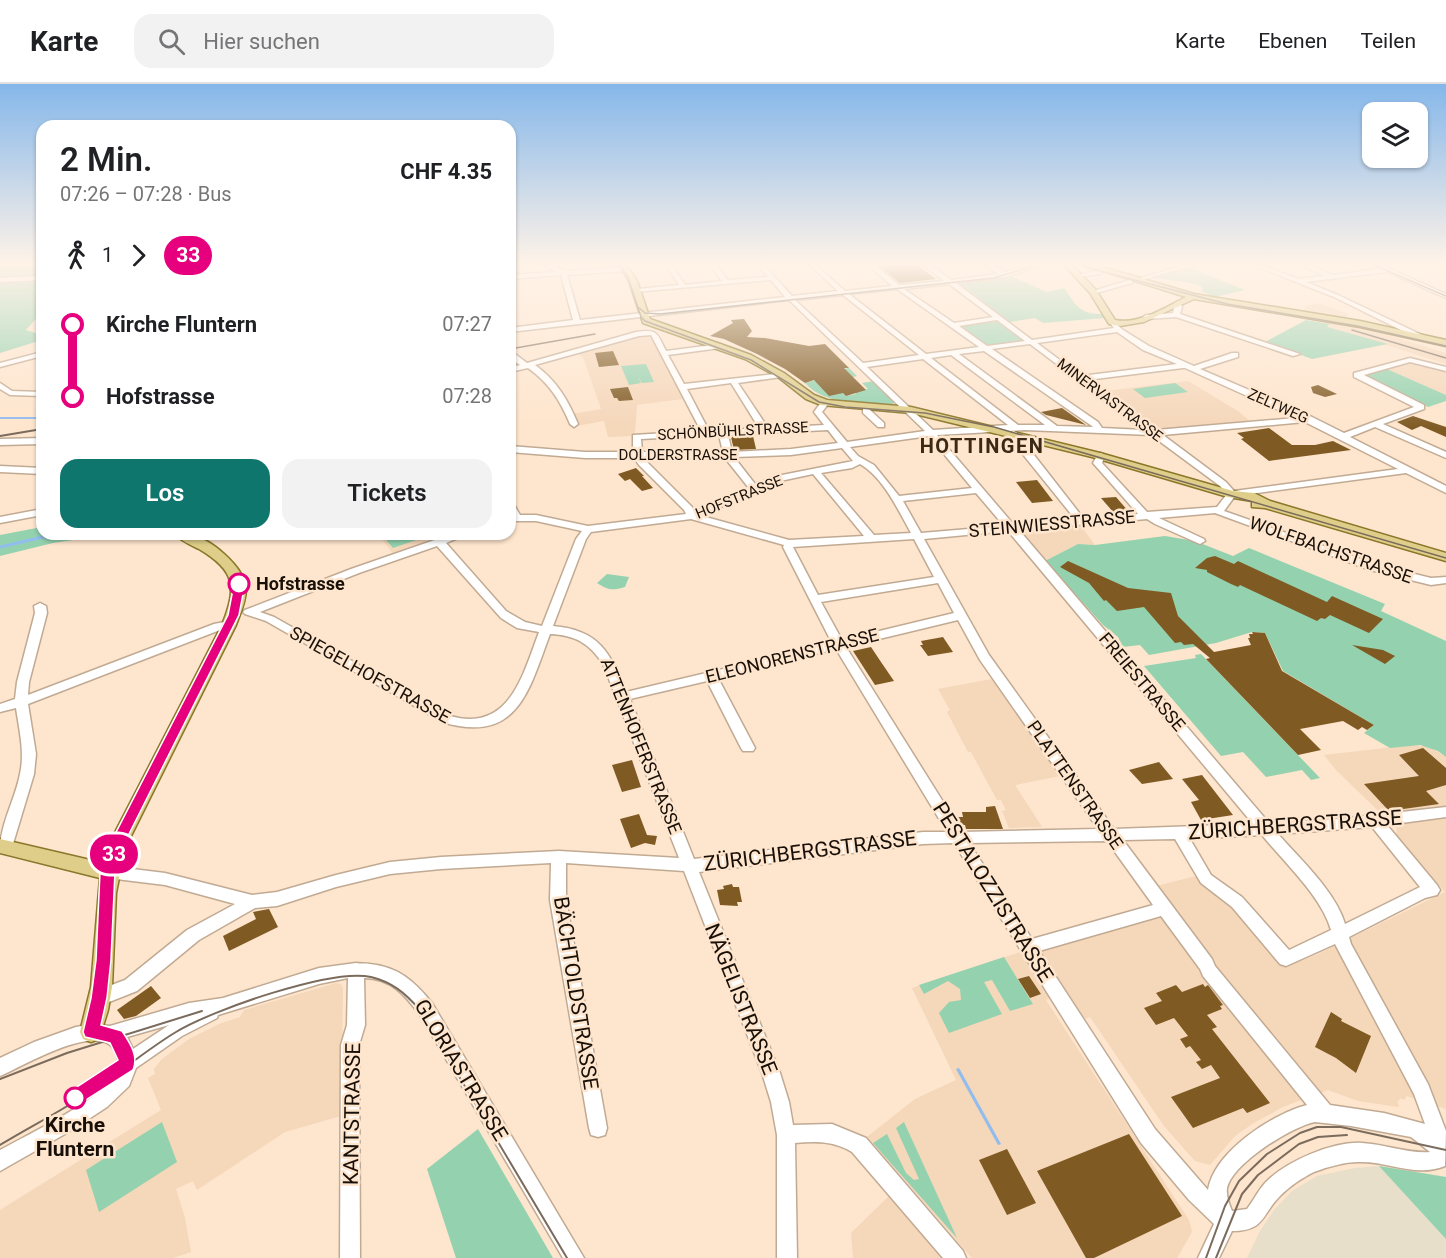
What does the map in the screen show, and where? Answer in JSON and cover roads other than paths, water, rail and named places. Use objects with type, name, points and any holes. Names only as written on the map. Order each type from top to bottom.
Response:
[{"type":"main road","points":[[646,320],[653,325],[748,357],[781,375],[810,397],[825,403],[929,410],[1013,429],[1232,494],[1246,502],[1266,504],[1446,556]]},
{"type":"main road","name":"ZELTWEG","points":[[1112,320],[1118,328]]},
{"type":"main road","points":[[1118,328],[1140,320]]},
{"type":"main road","points":[[1330,320],[1444,343]]},
{"type":"main road","points":[[910,410],[992,429],[1013,429]]},
{"type":"main road","points":[[100,1033],[99,998],[108,872],[119,840],[231,620],[239,583],[237,574],[222,558],[191,540]]},
{"type":"main road","points":[[2,846],[108,872]]},
{"type":"street","points":[[516,329],[597,320]]},
{"type":"street","points":[[634,320],[642,333]]},
{"type":"street","name":"FREIESTRASSE","points":[[813,320],[928,429],[1266,828],[1331,909],[1339,924],[1343,946],[1422,1090],[1445,1152]]},
{"type":"street","points":[[879,320],[1013,429],[1016,440],[1081,521]]},
{"type":"street","points":[[945,320],[1095,424],[1100,431]]},
{"type":"street","points":[[953,325],[1002,320]]},
{"type":"street","name":"MINERVASTRASSE","points":[[1002,320],[1223,484],[1232,494]]},
{"type":"street","points":[[1191,320],[1296,354]]},
{"type":"street","points":[[1384,320],[1421,338]]},
{"type":"street","points":[[862,365],[1118,328]]},
{"type":"street","name":"ZELTWEG","points":[[1118,328],[1146,348],[1309,419],[1446,490]]},
{"type":"street","points":[[516,368],[642,333],[651,333],[666,353],[706,433]]},
{"type":"street","points":[[666,353],[720,346]]},
{"type":"street","points":[[954,353],[1054,428]]},
{"type":"street","points":[[1080,378],[1190,367],[1235,355]]},
{"type":"street","points":[[0,365],[36,356]]},
{"type":"street","points":[[516,357],[550,380],[562,394],[574,424]]},
{"type":"street","points":[[1344,436],[1420,407],[1358,374],[1410,360],[1446,369]]},
{"type":"street","points":[[682,387],[781,375]]},
{"type":"street","points":[[733,381],[765,430]]},
{"type":"street","points":[[0,385],[10,393],[36,394]]},
{"type":"street","points":[[825,403],[818,412],[829,427]]},
{"type":"street","points":[[866,411],[881,425]]},
{"type":"street","points":[[1013,429],[1054,428],[1154,433],[1309,419]]},
{"type":"street","points":[[1375,424],[1446,455]]},
{"type":"street","name":"SCHÖNBÜHLSTRASSE","points":[[638,456],[635,438],[638,436],[829,427]]},
{"type":"street","name":"PLATTENSTRASSE","points":[[829,427],[855,458],[872,468],[897,500],[984,657],[1209,971],[1326,1114]]},
{"type":"street","name":"DOLDERSTRASSE","points":[[516,449],[638,456],[728,456],[791,452],[845,445],[928,429],[992,429]]},
{"type":"street","points":[[723,432],[728,456],[753,488]]},
{"type":"street","points":[[0,442],[36,441]]},
{"type":"street","points":[[1099,455],[1097,463],[1146,515],[1200,541]]},
{"type":"street","points":[[638,456],[689,509],[691,516]]},
{"type":"street","name":"HOFSTRASSE","points":[[516,518],[543,519],[588,529],[691,516],[706,513],[753,488],[778,479],[852,465],[859,461]]},
{"type":"street","points":[[0,468],[36,471]]},
{"type":"street","points":[[1217,510],[1221,509],[1232,494],[1408,470]]},
{"type":"street","points":[[815,471],[872,539]]},
{"type":"street","points":[[897,500],[978,490]]},
{"type":"street","name":"STEINWIESSTRASSE","points":[[691,516],[789,543],[918,536],[1217,510]]},
{"type":"street","name":"WOLFBACHSTRASSE","points":[[1217,510],[1392,574],[1431,582],[1446,580]]},
{"type":"street","points":[[0,520],[36,513]]},
{"type":"street","name":"SPIEGELHOFSTRASSE","points":[[250,612],[278,624],[446,719],[465,724],[494,718],[512,706],[521,694],[588,529]]},
{"type":"street","points":[[0,708],[218,627],[355,571],[447,540]]},
{"type":"street","name":"ATTENHOFERSTRASSE","points":[[440,543],[505,617],[526,626],[575,633],[589,639],[601,649],[689,864]]},
{"type":"street","name":"PESTALOZZISTRASSE","points":[[789,543],[788,547],[839,645],[1027,948],[1148,1136],[1196,1193],[1226,1221]]},
{"type":"street","points":[[817,599],[940,579]]},
{"type":"street","points":[[2,846],[27,774],[29,754],[21,702],[23,682],[41,613],[40,606]]},
{"type":"street","name":"ELEONORENSTRASSE","points":[[622,697],[962,615]]},
{"type":"street","points":[[711,676],[748,748]]},
{"type":"street","name":"ZÜRICHBERGSTRASSE","points":[[99,998],[131,986],[193,935],[252,902],[277,899],[390,868],[559,857],[718,865],[891,841],[957,836],[1179,833],[1376,821],[1446,812]]},
{"type":"street","points":[[1179,833],[1206,879],[1237,902],[1286,959],[1421,893],[1431,891],[1431,886],[1376,821]]},
{"type":"street","name":"BÄCHTOLDSTRASSE","points":[[559,857],[558,900],[598,1128]]},
{"type":"street","name":"NÄGELISTRASSE","points":[[689,864],[771,1073],[780,1102],[786,1135],[784,1179],[788,1258]]},
{"type":"street","points":[[108,872],[165,879],[252,902]]},
{"type":"street","points":[[1027,948],[1164,908]]},
{"type":"street","name":"GLORIASTRASSE","points":[[100,1033],[189,1011],[223,1006],[331,973],[356,970],[390,976],[418,997],[574,1258]]},
{"type":"street","name":"KANTSTRASSE","points":[[350,1258],[350,1045],[356,1025],[356,970]]},
{"type":"street","name":"GLORIASTRASSE","points":[[127,1064],[176,1030],[223,1006]]},
{"type":"street","points":[[0,1067],[32,1052],[100,1033],[116,1037],[125,1052],[127,1064],[123,1080],[105,1097],[0,1161]]},
{"type":"street","points":[[1209,1258],[1226,1221],[1217,1189],[1221,1177],[1257,1142],[1282,1125],[1303,1116],[1326,1114],[1419,1131],[1445,1152],[1438,1159],[1427,1162],[1359,1152],[1331,1157],[1308,1165],[1286,1178],[1272,1190],[1253,1217],[1241,1221],[1226,1221]]},
{"type":"street","points":[[786,1135],[821,1131],[843,1135],[859,1145],[956,1258]]},
{"type":"water","points":[[959,1068],[1001,1144],[998,1145],[956,1069]]},
{"type":"waterway","points":[[0,418],[36,418]]},
{"type":"waterway","points":[[0,547],[36,539]]},
{"type":"tram line","points":[[644,320],[751,360],[819,402],[845,407],[925,413],[994,427],[1446,558]]},
{"type":"tram line","points":[[1320,320],[1446,346]]},
{"type":"tram line","points":[[0,1145],[79,1099],[165,1039],[193,1023],[243,1003],[302,985],[353,976],[371,977],[398,989],[419,1009],[567,1258]]},
{"type":"tram line","points":[[0,1079],[67,1053],[202,1011]]},
{"type":"tram line","points":[[1206,1258],[1225,1206],[1239,1181],[1267,1154],[1300,1133],[1317,1127],[1341,1127],[1446,1150]]},
{"type":"tram line","points":[[1216,1258],[1242,1194],[1258,1175],[1299,1144],[1318,1137],[1347,1135]]},
{"type":"railway","points":[[1352,330],[1446,358]]},
{"type":"railway","points":[[516,348],[595,334]]},
{"type":"railway","points":[[0,436],[36,430]]},
{"type":"place","name":"Hofstrasse","points":[[239,584]]},
{"type":"place","name":"Kirche Fluntern","points":[[75,1098]]},
{"type":"district","name":"HOTTINGEN","points":[[982,446]]}]
